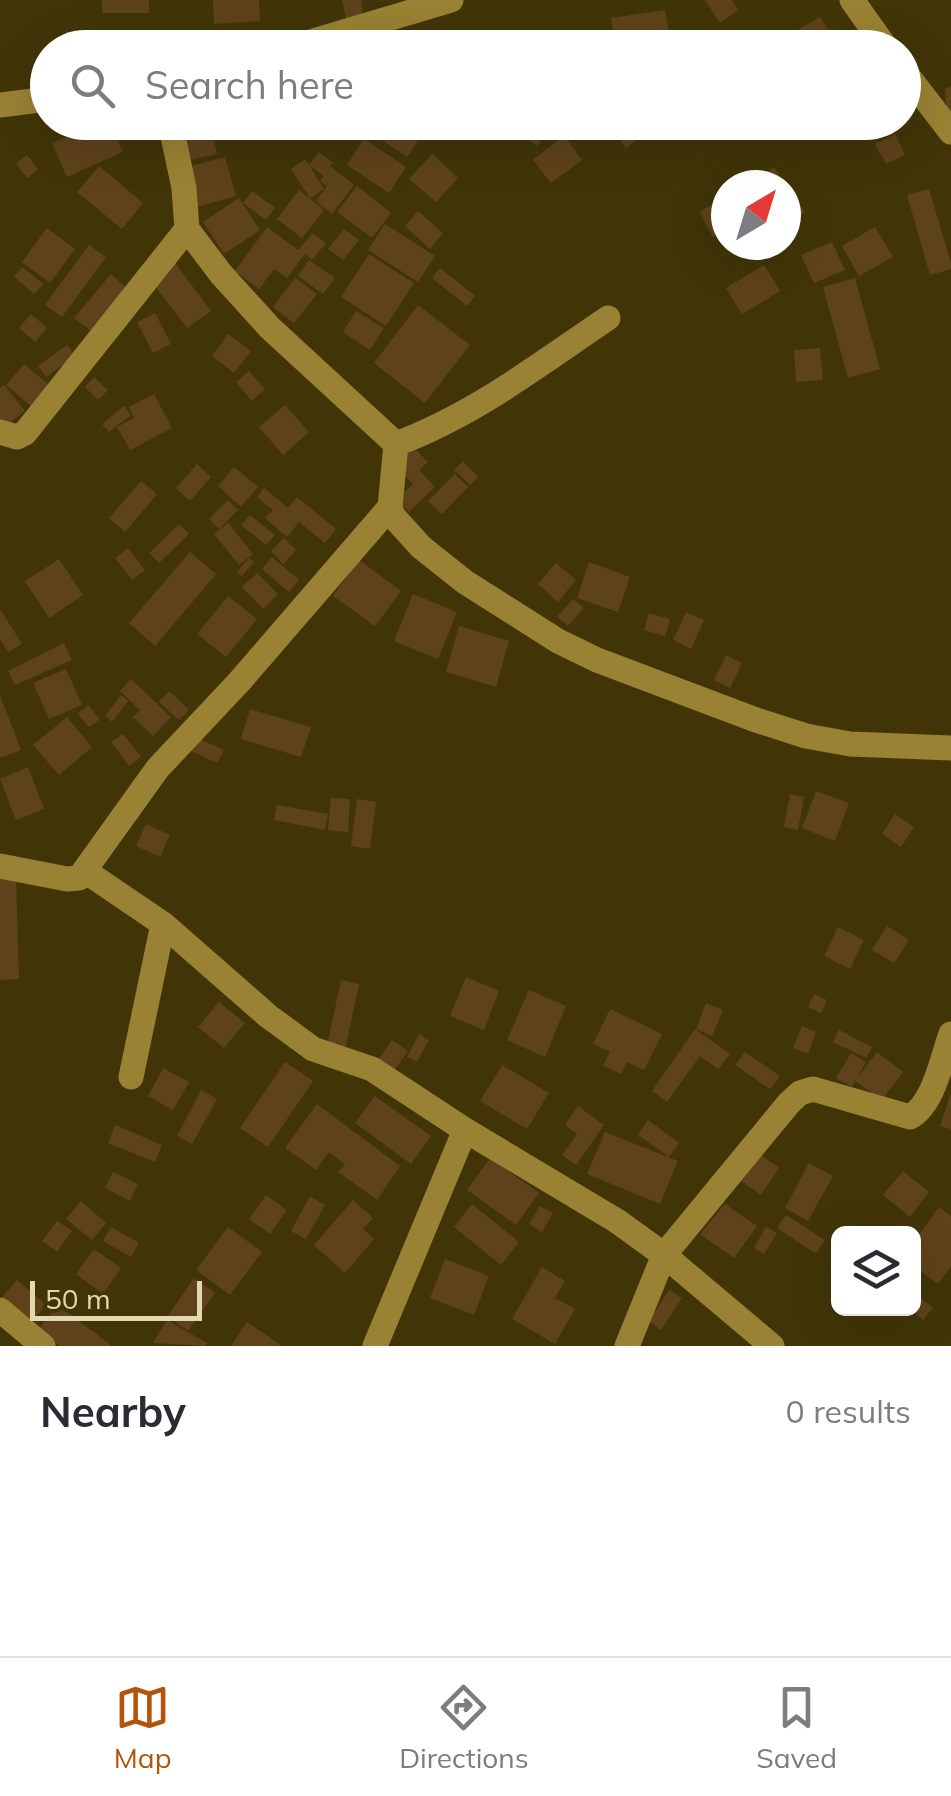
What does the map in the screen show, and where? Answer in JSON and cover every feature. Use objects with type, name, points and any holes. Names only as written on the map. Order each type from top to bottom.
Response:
[{"type":"street","points":[[350,30],[451,0]]},
{"type":"street","points":[[852,0],[873,30]]},
{"type":"street","points":[[921,94],[951,132]]},
{"type":"street","points":[[0,105],[30,102]]},
{"type":"street","points":[[174,140],[184,188],[187,229],[220,274],[270,328],[396,444]]},
{"type":"street","points":[[0,432],[17,437],[25,433],[187,229]]},
{"type":"street","points":[[396,444],[439,428],[493,396],[608,318]]},
{"type":"street","points":[[396,444],[390,507],[394,516],[420,547],[465,582],[558,641],[598,660],[806,736],[850,744],[951,748]]},
{"type":"street","points":[[0,866],[76,879],[158,768],[239,682],[390,507]]},
{"type":"street","points":[[84,870],[163,924],[313,1050],[372,1069],[585,1201],[664,1255],[772,1346]]},
{"type":"street","points":[[131,1078],[163,924]]},
{"type":"street","points":[[627,1346],[664,1255],[800,1093],[813,1089],[910,1117],[918,1113],[927,1099],[951,1034]]},
{"type":"street","points":[[375,1346],[465,1130]]},
{"type":"street","points":[[0,1310],[42,1346]]},
{"type":"building","points":[[102,0],[149,0],[149,13],[102,13]]},
{"type":"building","points":[[213,0],[259,0],[260,21],[214,24]]},
{"type":"building","points":[[342,0],[361,0],[363,16],[346,19]]},
{"type":"building","points":[[705,0],[732,0],[738,10],[720,23]]},
{"type":"building","points":[[665,10],[669,30],[613,30],[611,18]]},
{"type":"building","points":[[820,17],[828,30],[797,30]]},
{"type":"building","points":[[951,87],[951,128],[948,128],[945,88]]},
{"type":"building","points":[[118,140],[123,152],[67,177],[52,143]]},
{"type":"building","points":[[185,140],[214,140],[217,154],[189,160]]},
{"type":"building","points":[[366,140],[406,167],[389,193],[347,165]]},
{"type":"building","points":[[382,140],[418,140],[407,157]]},
{"type":"building","points":[[559,140],[567,140],[582,160],[551,183],[533,160]]},
{"type":"building","points":[[620,140],[636,140],[626,148]]},
{"type":"building","points":[[898,140],[905,155],[886,164],[875,144]]},
{"type":"building","points":[[319,152],[354,185],[332,214],[316,201],[327,186],[320,181],[324,176],[309,165]]},
{"type":"building","points":[[432,154],[458,178],[436,202],[409,179]]},
{"type":"building","points":[[27,155],[38,169],[27,178],[16,163]]},
{"type":"building","points":[[225,157],[236,196],[197,207],[186,167]]},
{"type":"building","points":[[305,159],[324,189],[310,198],[291,169]]},
{"type":"building","points":[[99,166],[143,203],[122,229],[77,192]]},
{"type":"building","points":[[357,186],[391,213],[372,238],[337,212]]},
{"type":"building","points":[[929,189],[951,263],[951,269],[930,275],[907,195]]},
{"type":"building","points":[[299,190],[324,210],[302,238],[277,219]]},
{"type":"building","points":[[252,191],[275,208],[266,220],[243,203]]},
{"type":"building","points":[[239,198],[260,230],[224,254],[203,222]]},
{"type":"building","points":[[711,205],[711,233],[699,212]]},
{"type":"building","points":[[418,211],[443,233],[430,249],[405,226]]},
{"type":"building","points":[[385,224],[435,256],[418,282],[368,250]]},
{"type":"building","points":[[267,227],[298,250],[313,233],[326,243],[312,260],[305,254],[287,278],[274,269],[259,289],[235,271]]},
{"type":"building","points":[[875,227],[893,257],[859,276],[842,246]]},
{"type":"building","points":[[47,228],[75,249],[50,283],[22,262]]},
{"type":"building","points":[[344,229],[359,240],[343,260],[328,249]]},
{"type":"building","points":[[832,242],[845,270],[814,283],[801,255]]},
{"type":"building","points":[[89,245],[106,257],[62,317],[45,305]]},
{"type":"building","points":[[369,254],[414,283],[386,326],[341,297]]},
{"type":"building","points":[[309,260],[335,278],[323,294],[298,276]]},
{"type":"building","points":[[175,263],[211,311],[187,328],[151,281]]},
{"type":"building","points":[[764,265],[780,291],[742,314],[726,288]]},
{"type":"building","points":[[22,267],[43,284],[34,294],[14,277]]},
{"type":"building","points":[[440,268],[475,296],[467,306],[432,278]]},
{"type":"building","points":[[111,274],[130,291],[95,334],[74,318]]},
{"type":"building","points":[[295,278],[317,294],[294,323],[273,307]]},
{"type":"building","points":[[855,278],[880,369],[848,378],[823,287]]},
{"type":"building","points":[[418,305],[470,345],[425,403],[374,363]]},
{"type":"building","points":[[356,311],[384,328],[370,350],[343,332]]},
{"type":"building","points":[[155,313],[171,344],[153,353],[137,322]]},
{"type":"building","points":[[31,314],[47,328],[35,342],[19,328]]},
{"type":"building","points":[[228,334],[251,351],[234,373],[212,356]]},
{"type":"building","points":[[67,345],[75,356],[46,377],[38,366]]},
{"type":"building","points":[[820,348],[823,380],[796,382],[794,350]]},
{"type":"building","points":[[24,364],[49,385],[31,406],[6,385]]},
{"type":"building","points":[[249,371],[265,389],[252,401],[236,382]]},
{"type":"building","points":[[94,377],[108,390],[98,400],[85,387]]},
{"type":"building","points":[[4,385],[25,411],[5,426],[0,419],[0,388]]},
{"type":"building","points":[[154,394],[172,428],[130,450],[117,427],[134,418],[129,407]]},
{"type":"building","points":[[285,405],[309,432],[283,455],[259,427]]},
{"type":"building","points":[[124,406],[131,415],[109,432],[102,424]]},
{"type":"building","points":[[414,448],[428,462],[419,470],[435,487],[409,512],[397,499],[413,484],[396,466]]},
{"type":"building","points":[[463,461],[478,477],[470,485],[454,470]]},
{"type":"building","points":[[197,464],[211,477],[190,501],[176,488]]},
{"type":"building","points":[[234,467],[258,487],[241,507],[218,486]]},
{"type":"building","points":[[455,474],[468,487],[442,514],[428,501]]},
{"type":"building","points":[[141,481],[157,494],[125,532],[109,518]]},
{"type":"building","points":[[264,488],[288,508],[297,497],[336,529],[325,543],[299,522],[287,537],[265,518],[273,510],[257,497]]},
{"type":"building","points":[[228,500],[238,510],[219,529],[209,519]]},
{"type":"building","points":[[250,515],[275,535],[266,545],[241,525]]},
{"type":"building","points":[[228,523],[253,554],[239,565],[214,534]]},
{"type":"building","points":[[179,524],[189,534],[159,563],[149,553]]},
{"type":"building","points":[[284,538],[296,550],[283,564],[271,551]]},
{"type":"building","points":[[128,548],[145,570],[132,580],[115,558]]},
{"type":"building","points":[[190,552],[216,574],[155,646],[129,623]]},
{"type":"building","points":[[272,557],[299,580],[289,592],[262,569]]},
{"type":"building","points":[[249,558],[254,562],[242,576],[237,572]]},
{"type":"building","points":[[59,559],[83,595],[49,618],[25,581]]},
{"type":"building","points":[[359,560],[401,591],[375,626],[333,596]]},
{"type":"building","points":[[589,562],[630,577],[618,612],[577,598]]},
{"type":"building","points":[[556,563],[576,580],[558,602],[538,584]]},
{"type":"building","points":[[257,573],[278,594],[263,609],[242,587]]},
{"type":"building","points":[[413,594],[457,612],[438,659],[394,641]]},
{"type":"building","points":[[228,596],[257,619],[226,657],[197,634]]},
{"type":"building","points":[[573,599],[584,608],[568,626],[557,617]]},
{"type":"building","points":[[0,609],[22,644],[8,652],[0,639]]},
{"type":"building","points":[[686,612],[704,620],[691,649],[673,640]]},
{"type":"building","points":[[649,613],[670,619],[665,636],[644,630]]},
{"type":"building","points":[[459,626],[509,641],[496,687],[446,672]]},
{"type":"building","points":[[64,643],[72,660],[15,685],[8,671]]},
{"type":"building","points":[[726,655],[742,663],[730,688],[714,680]]},
{"type":"building","points":[[66,669],[82,705],[49,719],[33,683]]},
{"type":"building","points":[[131,679],[171,717],[153,736],[133,717],[140,710],[120,691]]},
{"type":"building","points":[[169,691],[189,710],[179,720],[159,702]]},
{"type":"building","points":[[0,695],[21,750],[0,758]]},
{"type":"building","points":[[121,695],[128,701],[112,722],[105,716]]},
{"type":"building","points":[[88,705],[100,719],[89,727],[78,714]]},
{"type":"building","points":[[250,709],[311,727],[301,757],[241,739]]},
{"type":"building","points":[[67,717],[92,747],[59,775],[33,745]]},
{"type":"building","points":[[123,734],[141,757],[129,766],[111,742]]},
{"type":"building","points":[[197,738],[224,750],[217,763],[191,751]]},
{"type":"building","points":[[28,767],[44,809],[16,820],[0,779]]},
{"type":"building","points":[[816,791],[849,803],[835,841],[802,828]]},
{"type":"building","points":[[790,794],[804,797],[798,830],[784,827]]},
{"type":"building","points":[[331,798],[350,799],[348,832],[328,830]]},
{"type":"building","points":[[357,799],[376,802],[370,849],[351,846]]},
{"type":"building","points":[[277,805],[328,814],[325,830],[274,820]]},
{"type":"building","points":[[895,814],[914,827],[901,847],[882,834]]},
{"type":"building","points":[[146,824],[170,835],[160,857],[136,846]]},
{"type":"building","points":[[0,877],[16,877],[19,979],[0,980]]},
{"type":"building","points":[[887,926],[909,940],[894,963],[872,950]]},
{"type":"building","points":[[838,927],[864,940],[850,969],[824,956]]},
{"type":"building","points":[[466,977],[499,991],[484,1030],[450,1016]]},
{"type":"building","points":[[341,980],[359,984],[345,1050],[327,1046]]},
{"type":"building","points":[[529,990],[566,1006],[545,1057],[507,1040]]},
{"type":"building","points":[[814,994],[827,1000],[821,1013],[808,1007]]},
{"type":"building","points":[[219,1002],[245,1023],[224,1048],[198,1027]]},
{"type":"building","points":[[706,1003],[723,1010],[712,1036],[696,1029]]},
{"type":"building","points":[[610,1009],[662,1034],[644,1070],[627,1062],[621,1074],[603,1066],[610,1052],[593,1044]]},
{"type":"building","points":[[802,1026],[816,1032],[808,1054],[793,1048]]},
{"type":"building","points":[[695,1029],[730,1054],[718,1069],[700,1056],[667,1102],[652,1091]]},
{"type":"building","points":[[839,1030],[872,1047],[866,1058],[833,1042]]},
{"type":"building","points":[[419,1034],[429,1040],[417,1062],[407,1057]]},
{"type":"building","points":[[392,1040],[408,1051],[394,1071],[378,1060]]},
{"type":"building","points":[[745,1052],[780,1076],[770,1089],[735,1065]]},
{"type":"building","points":[[877,1052],[903,1072],[882,1100],[855,1081]]},
{"type":"building","points":[[851,1053],[866,1062],[852,1087],[836,1078]]},
{"type":"building","points":[[285,1062],[313,1081],[268,1147],[240,1128]]},
{"type":"building","points":[[502,1065],[549,1093],[527,1129],[480,1101]]},
{"type":"building","points":[[163,1068],[189,1082],[173,1110],[148,1096]]},
{"type":"building","points":[[201,1090],[217,1099],[192,1144],[177,1136]]},
{"type":"building","points":[[951,1093],[951,1129],[940,1126]]},
{"type":"building","points":[[375,1096],[431,1136],[411,1164],[355,1123]]},
{"type":"building","points":[[317,1104],[400,1166],[377,1200],[338,1172],[345,1164],[329,1152],[316,1170],[285,1148]]},
{"type":"building","points":[[578,1106],[604,1125],[576,1165],[562,1155],[577,1134],[565,1125]]},
{"type":"building","points":[[648,1120],[679,1143],[669,1157],[638,1135]]},
{"type":"building","points":[[115,1125],[162,1145],[155,1162],[108,1143]]},
{"type":"building","points":[[605,1132],[678,1161],[660,1204],[587,1174]]},
{"type":"building","points":[[757,1152],[779,1168],[761,1195],[738,1179]]},
{"type":"building","points":[[490,1158],[539,1193],[516,1225],[467,1190]]},
{"type":"building","points":[[809,1163],[833,1176],[808,1221],[785,1208]]},
{"type":"building","points":[[903,1171],[929,1192],[910,1217],[883,1195]]},
{"type":"building","points":[[113,1172],[138,1184],[130,1201],[105,1188]]},
{"type":"building","points":[[266,1195],[287,1210],[270,1234],[249,1219]]},
{"type":"building","points":[[310,1196],[325,1205],[306,1239],[291,1231]]},
{"type":"building","points":[[353,1200],[373,1218],[363,1229],[374,1239],[345,1273],[314,1245]]},
{"type":"building","points":[[81,1201],[106,1223],[92,1240],[66,1219]]},
{"type":"building","points":[[472,1204],[519,1242],[501,1265],[454,1227]]},
{"type":"building","points":[[725,1204],[757,1226],[734,1258],[700,1234]]},
{"type":"building","points":[[540,1206],[553,1213],[542,1232],[529,1224]]},
{"type":"building","points":[[939,1207],[951,1216],[951,1266],[938,1284],[921,1271],[921,1232]]},
{"type":"building","points":[[786,1215],[825,1240],[816,1254],[777,1228]]},
{"type":"building","points":[[57,1221],[72,1231],[57,1252],[42,1241]]},
{"type":"building","points":[[111,1227],[139,1243],[131,1257],[103,1241]]},
{"type":"building","points":[[228,1227],[262,1252],[230,1295],[196,1270]]},
{"type":"building","points":[[766,1227],[777,1233],[764,1254],[754,1248]]},
{"type":"building","points":[[94,1249],[121,1268],[103,1294],[76,1274]]},
{"type":"building","points":[[445,1259],[489,1276],[474,1315],[430,1298]]},
{"type":"building","points":[[542,1267],[565,1281],[555,1298],[575,1309],[555,1344],[512,1319]]},
{"type":"building","points":[[194,1278],[215,1293],[188,1331],[168,1316]]},
{"type":"building","points":[[17,1280],[46,1305],[29,1325],[0,1300]]},
{"type":"building","points":[[669,1290],[682,1298],[661,1330],[649,1321]]},
{"type":"building","points":[[921,1298],[933,1308],[923,1320],[919,1316]]},
{"type":"building","points":[[58,1305],[112,1346],[59,1346],[38,1330]]},
{"type":"building","points":[[167,1320],[207,1343],[153,1343]]},
{"type":"building","points":[[247,1322],[282,1346],[231,1346]]}]
